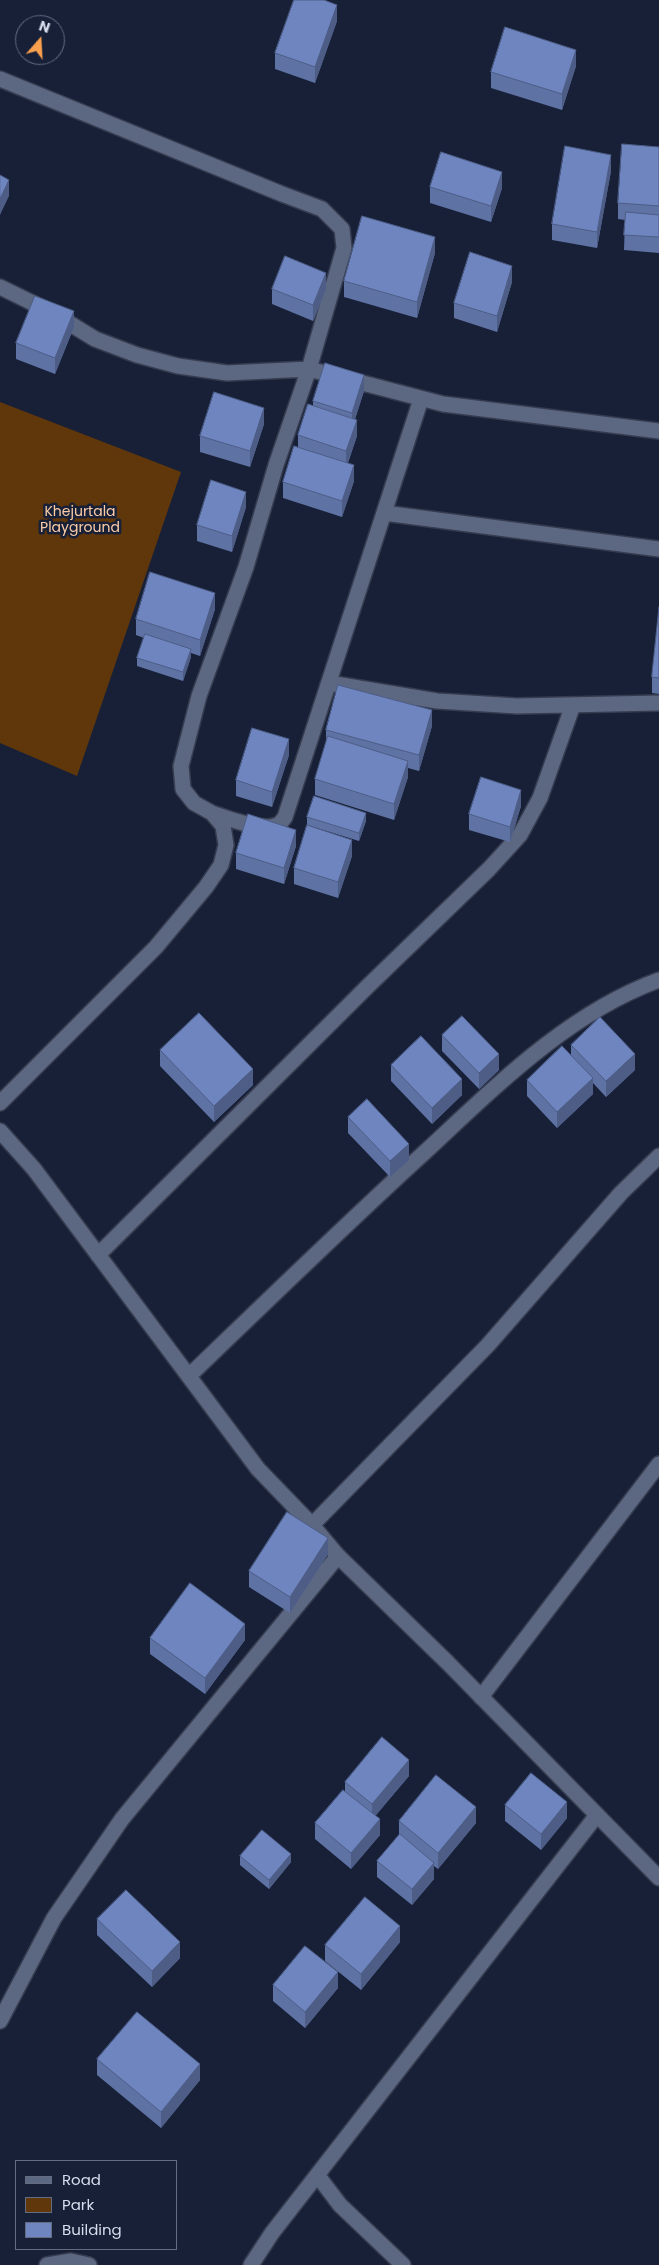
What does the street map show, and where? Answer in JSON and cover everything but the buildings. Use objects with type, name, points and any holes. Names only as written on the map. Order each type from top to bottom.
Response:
[{"type":"street","points":[[0,79],[322,209],[342,228],[344,248],[309,369],[276,466],[246,567],[199,696],[181,766],[183,789],[194,803],[212,813],[251,825],[268,827],[277,825],[285,817],[421,398]]},
{"type":"street","points":[[0,288],[51,312],[95,339],[137,355],[178,366],[227,373],[309,369],[421,398],[492,411],[659,431]]},
{"type":"street","points":[[384,513],[659,549]]},
{"type":"street","points":[[329,683],[437,701],[517,706],[659,703]]},
{"type":"street","points":[[98,1255],[367,987],[489,869],[520,835],[540,798],[573,706]]},
{"type":"street","points":[[0,1103],[156,946],[206,887],[221,865],[226,845],[223,826],[212,813]]},
{"type":"street","points":[[189,1376],[457,1122],[557,1036],[616,999],[659,980]]},
{"type":"street","points":[[0,1131],[34,1169],[258,1469],[312,1525],[338,1556],[481,1697],[659,1878]]},
{"type":"street","points":[[312,1525],[488,1345],[621,1193],[659,1156]]},
{"type":"street","points":[[481,1697],[659,1464]]},
{"type":"street","points":[[0,2021],[54,1918],[122,1820],[338,1556]]},
{"type":"street","points":[[251,2265],[272,2233],[597,1815]]},
{"type":"street","points":[[318,2176],[340,2205],[403,2265]]},
{"type":"street","points":[[47,2265],[71,2261],[89,2265]]},
{"type":"green space","name":"Khejurtala Playground","points":[[0,402],[181,472],[77,776],[0,743]]}]
